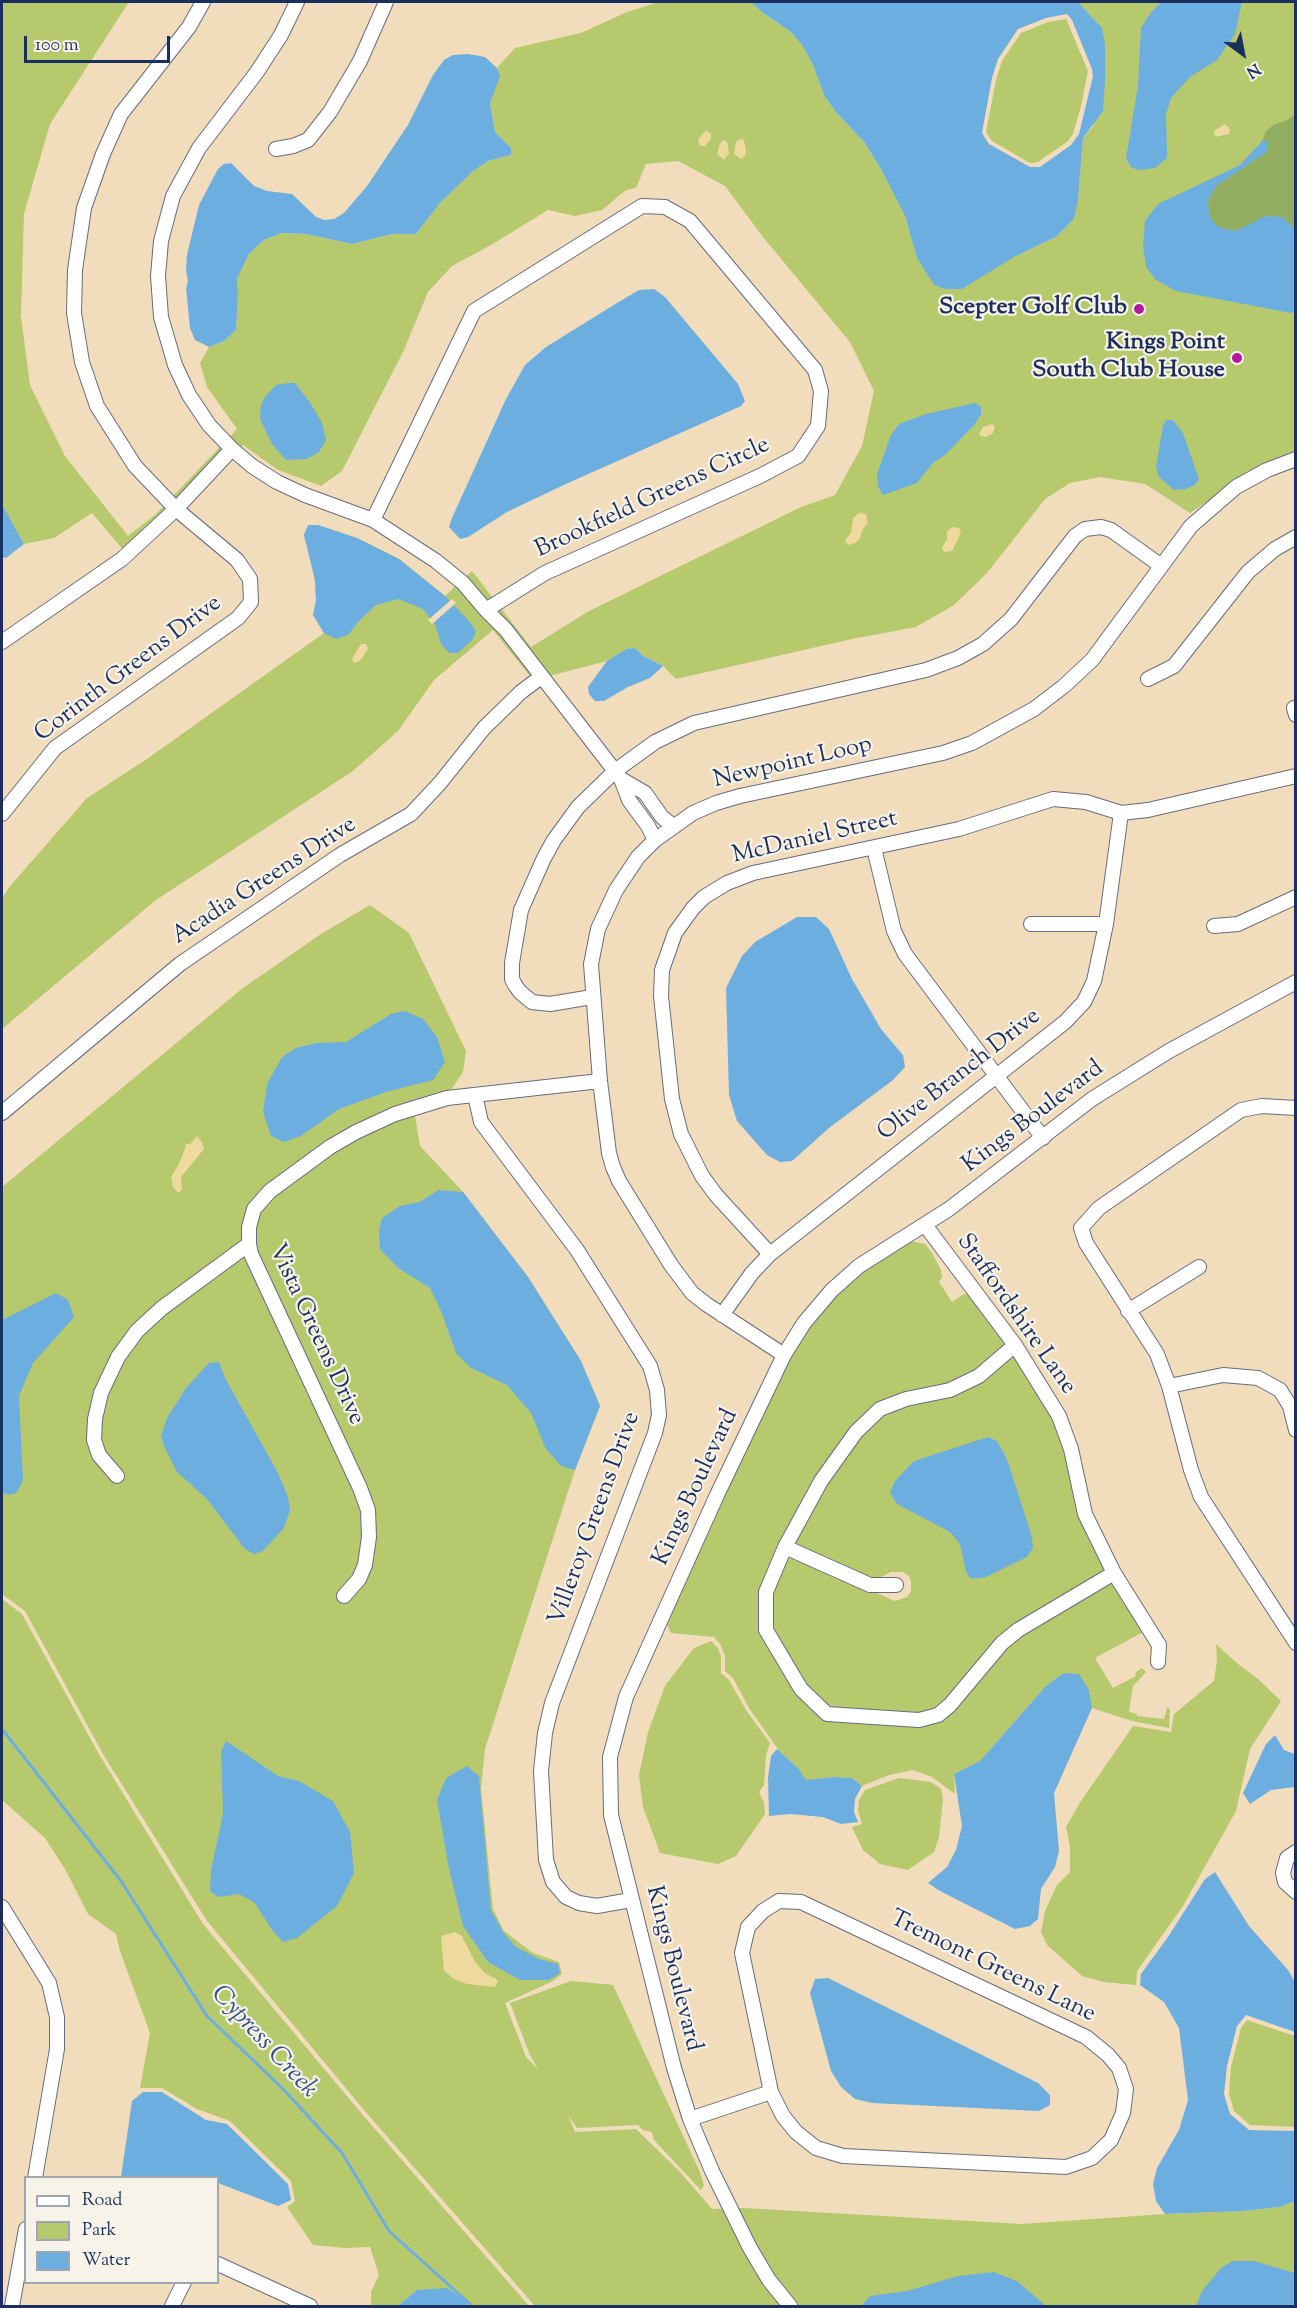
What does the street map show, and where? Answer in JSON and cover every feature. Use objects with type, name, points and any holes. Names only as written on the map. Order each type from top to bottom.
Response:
[{"type":"street","name":"Corinth Greens Drive","points":[[2,814],[55,748],[238,618],[251,602],[250,579],[237,560],[176,509],[135,466],[97,406],[82,362],[74,313],[75,270],[84,208],[103,154],[121,114],[189,27],[203,2]]},
{"type":"street","points":[[297,2],[281,35],[257,72],[190,161],[173,196],[161,241],[158,276],[159,304],[168,348],[189,395],[209,425],[252,466],[277,482],[305,495],[373,520],[445,568],[463,583],[506,630],[618,775],[629,800],[656,840]]},
{"type":"street","points":[[276,149],[308,140],[330,112],[360,61],[386,2]]},
{"type":"street","name":"Brookfield Greens Circle","points":[[373,520],[474,310],[642,206],[665,207],[690,221],[815,370],[821,391],[818,426],[798,456],[760,476],[545,573],[486,610]]},
{"type":"street","points":[[2,642],[122,559],[176,509],[232,449]]},
{"type":"street","name":"Newpoint Loop","points":[[784,1355],[692,1293],[677,1275],[619,1180],[609,1153],[592,997],[591,964],[598,929],[616,890],[638,857],[673,826],[693,813],[740,796],[943,753],[972,743],[1005,727],[1034,709],[1092,660],[1191,526],[1236,488],[1267,470],[1296,459]]},
{"type":"street","points":[[592,997],[550,1004],[532,1002],[519,992],[512,979],[512,963],[521,910],[544,858],[578,807],[655,742],[694,723],[926,670],[958,658],[983,644],[1011,619],[1075,536],[1085,529],[1101,527],[1111,530],[1160,565]]},
{"type":"street","points":[[1148,679],[1174,666],[1248,572],[1275,549],[1296,537]]},
{"type":"street","name":"Acadia Greens Drive","points":[[2,1113],[180,964],[340,855],[411,814],[440,783],[484,728],[521,692],[541,677]]},
{"type":"street","points":[[618,775],[645,793],[662,817],[673,826]]},
{"type":"street","name":"McDaniel Street","points":[[770,1254],[707,1184],[687,1149],[672,1099],[661,996],[665,958],[675,933],[704,897],[727,883],[753,873],[958,829],[1053,799],[1086,802],[1121,813],[1148,810],[1296,776]]},
{"type":"street","name":"Olive Branch Drive","points":[[722,1315],[752,1273],[770,1254],[1065,1022],[1084,1002],[1094,981],[1106,924],[1121,813]]},
{"type":"street","points":[[874,848],[894,931],[905,954],[1043,1138]]},
{"type":"street","points":[[1214,926],[1238,924],[1296,897]]},
{"type":"street","points":[[1031,924],[1106,924]]},
{"type":"street","name":"Kings Boulevard","points":[[778,2307],[712,2171],[690,2119],[674,2068],[631,1900],[611,1815],[610,1757],[626,1697],[717,1495],[784,1355],[804,1323],[839,1284],[859,1266],[977,1189],[1092,1099],[1168,1051],[1296,982]]},
{"type":"street","name":"Vista Greens Drive","points":[[344,1596],[359,1579],[365,1565],[369,1537],[368,1510],[360,1488],[255,1264],[249,1244],[251,1219],[264,1196],[330,1147],[395,1114],[447,1098],[600,1081]]},
{"type":"street","name":"Villeroy Greens Drive","points":[[475,1095],[481,1122],[583,1260],[650,1366],[657,1390],[659,1415],[655,1433],[552,1702],[545,1733],[541,1771],[546,1860],[553,1882],[566,1897],[579,1903],[597,1906],[631,1900]]},
{"type":"street","points":[[1296,1108],[1262,1106],[1241,1110],[1099,1208],[1081,1228],[1086,1243],[1157,1354],[1169,1386],[1191,1470],[1201,1497],[1296,1643]]},
{"type":"street","name":"Staffordshire Lane","points":[[925,1225],[1015,1345],[1059,1416],[1071,1449],[1085,1514],[1114,1573],[1159,1645],[1158,1662]]},
{"type":"street","points":[[117,1476],[99,1455],[94,1440],[98,1404],[106,1380],[118,1357],[137,1331],[162,1308],[249,1244]]},
{"type":"street","points":[[1128,1311],[1199,1267]]},
{"type":"street","points":[[1015,1345],[979,1376],[956,1386],[906,1399],[880,1409],[856,1432],[822,1480],[784,1547],[766,1592],[766,1630],[801,1689],[827,1714],[919,1720],[938,1715],[950,1705],[1002,1643],[1018,1630],[1114,1573]]},
{"type":"street","points":[[1169,1386],[1223,1375],[1258,1378],[1280,1390],[1290,1406],[1296,1430]]},
{"type":"street","points":[[784,1547],[870,1585],[896,1585]]},
{"type":"street","points":[[1296,1852],[1287,1858],[1282,1873],[1285,1882],[1296,1892]]},
{"type":"street","name":"Tremont Greens Lane","points":[[779,1901],[801,1902],[1086,2037],[1108,2055],[1119,2068],[1126,2090],[1123,2113],[1111,2140],[1092,2158],[1066,2167],[843,2156],[816,2148],[796,2132],[783,2116],[771,2092],[742,1953],[748,1927],[763,1911],[779,1901]]},
{"type":"street","points":[[2,1907],[49,1983],[57,2016],[57,2049],[34,2176]]},
{"type":"street","points":[[690,2119],[771,2092]]},
{"type":"street","points":[[12,2307],[24,2240]]},
{"type":"street","name":"Kings Boulevard","points":[[750,2248],[769,2280],[790,2307]]},
{"type":"street","points":[[219,2264],[310,2307]]},
{"type":"street","points":[[172,2307],[183,2284]]},
{"type":"green space","name":"Scepter Golf Club","points":[[2,2],[129,2],[50,124],[24,214],[21,317],[30,385],[65,456],[128,536],[156,514],[237,429],[207,387],[200,363],[209,347],[224,341],[236,330],[237,279],[249,254],[264,240],[282,233],[306,234],[352,244],[392,234],[416,234],[440,203],[472,172],[488,161],[511,155],[511,148],[495,132],[490,104],[499,76],[497,68],[515,48],[581,33],[627,12],[659,2],[751,2],[791,32],[802,45],[812,63],[825,97],[865,143],[882,171],[905,216],[917,258],[1014,257],[1056,237],[1074,219],[1083,138],[1093,126],[1102,28],[1078,2],[1295,2],[1295,455],[1242,479],[1190,513],[1145,484],[1100,477],[1070,483],[1045,499],[987,573],[954,605],[916,627],[852,639],[676,679],[663,666],[642,655],[635,648],[626,649],[607,661],[553,675],[537,685],[493,630],[434,680],[398,731],[353,771],[156,900],[2,1029],[2,898],[11,885],[87,798],[147,759],[324,633],[313,615],[316,600],[315,580],[304,535],[308,525],[318,525],[357,538],[399,559],[445,596],[472,571],[531,647],[589,611],[799,508],[835,495],[862,446],[874,391],[850,342],[763,237],[725,186],[678,161],[646,164],[636,188],[626,190],[602,210],[575,216],[548,210],[452,266],[428,292],[404,350],[342,471],[321,486],[278,470],[243,445],[174,519],[131,559],[92,513],[54,538],[24,544],[2,504]]},
{"type":"green space","points":[[1066,19],[1088,71],[1081,106],[1073,134],[1068,141],[1038,162],[1030,163],[992,141],[986,132],[996,80],[1002,61],[1021,33],[1048,22]]},
{"type":"green space","points":[[1295,115],[1295,228],[1282,217],[1267,216],[1235,231],[1218,227],[1209,216],[1208,200],[1216,186],[1268,151],[1268,142],[1262,141],[1266,131]]},
{"type":"green space","points":[[370,905],[409,933],[466,1051],[463,1072],[451,1090],[413,1104],[420,1146],[463,1192],[528,1277],[581,1361],[600,1406],[575,1470],[485,1749],[481,1789],[493,1909],[504,1931],[533,1953],[559,1962],[562,1974],[553,1981],[505,2003],[526,2057],[538,2069],[530,2055],[510,2003],[571,1981],[613,1985],[704,2185],[701,2190],[654,2140],[652,2132],[643,2130],[638,2125],[577,2128],[568,2115],[575,2132],[636,2129],[681,2173],[712,2209],[744,2208],[1022,2224],[1243,2211],[1280,2207],[1295,2201],[1295,2306],[535,2306],[364,2110],[207,1921],[103,1754],[25,1611],[2,1594],[2,1187],[243,988],[321,934]]},
{"type":"green space","points":[[910,1241],[925,1244],[932,1253],[941,1270],[942,1277],[939,1282],[952,1302],[964,1294],[971,1295],[1008,1347],[957,1383],[890,1401],[837,1449],[808,1488],[773,1566],[769,1644],[788,1681],[797,1694],[813,1708],[921,1725],[1016,1639],[1112,1581],[1143,1632],[1095,1658],[1113,1688],[1136,1676],[1135,1673],[1142,1668],[1146,1672],[1133,1686],[1129,1712],[1137,1716],[1164,1719],[1167,1708],[1170,1709],[1169,1728],[1132,1721],[1092,1708],[1089,1690],[1063,1673],[1045,1687],[980,1761],[954,1774],[955,1794],[932,1777],[913,1770],[889,1775],[862,1786],[852,1778],[833,1777],[806,1781],[798,1768],[780,1752],[749,1708],[733,1678],[725,1671],[725,1656],[714,1637],[671,1633],[666,1622],[797,1341],[831,1299],[870,1266]]},
{"type":"green space","points":[[1015,1354],[1042,1394],[1058,1431],[1084,1527],[1104,1570],[1038,1612],[943,1705],[923,1715],[836,1708],[822,1702],[812,1695],[773,1629],[770,1615],[771,1597],[788,1558],[795,1558],[895,1601],[907,1597],[911,1591],[911,1582],[909,1576],[903,1572],[891,1572],[879,1578],[869,1579],[799,1548],[795,1543],[810,1506],[864,1430],[885,1414],[923,1402],[998,1367]]},
{"type":"green space","points":[[2,1599],[22,1614],[100,1756],[203,1924],[361,2113],[529,2306],[467,2306],[466,2301],[417,2290],[398,2306],[371,2306],[371,2292],[379,2275],[370,2247],[346,2248],[313,2245],[287,2207],[295,2201],[291,2181],[230,2121],[197,2109],[162,2088],[140,2088],[150,2033],[116,1934],[88,1914],[65,1869],[45,1838],[2,1800]]},
{"type":"green space","points":[[711,1641],[718,1648],[721,1656],[721,1673],[729,1680],[746,1710],[770,1743],[766,1755],[764,1785],[759,1792],[764,1803],[765,1814],[736,1856],[718,1864],[660,1853],[643,1807],[639,1775],[648,1732],[665,1686],[694,1648]]},
{"type":"green space","points":[[1216,1644],[1281,1701],[1250,1749],[1236,1811],[1183,1906],[1137,1971],[1136,1985],[1104,1982],[1082,1976],[1047,1945],[1041,1932],[1045,1911],[1057,1885],[1070,1872],[1070,1846],[1066,1827],[1081,1801],[1133,1726],[1171,1732],[1174,1714],[1214,1681],[1217,1660]]},
{"type":"green space","points":[[899,1778],[931,1782],[941,1789],[943,1799],[939,1837],[934,1852],[908,1870],[880,1864],[863,1850],[852,1827],[862,1824],[858,1811],[859,1800],[865,1790]]},
{"type":"green space","points":[[1247,2020],[1295,2036],[1295,2127],[1250,2125],[1234,2111],[1229,2094],[1231,2067],[1241,2028]]},
{"type":"sand","points":[[1225,124],[1230,129],[1229,134],[1215,137],[1214,131]]},
{"type":"sand","points":[[706,130],[711,134],[711,139],[705,146],[700,146],[698,140]]},
{"type":"sand","points":[[724,140],[727,142],[729,153],[724,160],[717,154],[720,143]]},
{"type":"sand","points":[[744,140],[746,151],[745,156],[741,159],[734,154],[736,142]]},
{"type":"sand","points":[[1071,366],[1082,366],[1087,377],[1082,378],[1073,373],[1065,374],[1064,370]]},
{"type":"sand","points":[[992,424],[995,427],[993,433],[986,437],[980,436],[983,427]]},
{"type":"sand","points":[[859,513],[866,514],[868,523],[862,530],[860,538],[848,545],[845,540],[851,533],[853,518]]},
{"type":"sand","points":[[952,527],[959,528],[961,533],[952,551],[944,552],[942,547],[947,540],[947,532]]},
{"type":"sand","points":[[361,644],[366,644],[368,649],[360,661],[354,663],[352,659]]},
{"type":"sand","points":[[197,1136],[204,1149],[181,1177],[182,1190],[178,1193],[173,1187],[171,1177],[179,1164],[185,1144],[190,1144]]},
{"type":"sand","points":[[455,1932],[462,1936],[475,1962],[485,1973],[498,1981],[495,1987],[467,1984],[454,1979],[444,1971],[441,1936]]},
{"type":"water","points":[[751,2],[1078,2],[1102,28],[1105,44],[1105,82],[1103,111],[1083,138],[1078,200],[1074,219],[1056,237],[1014,257],[962,289],[945,289],[934,285],[917,258],[905,216],[865,143],[825,97],[812,63],[802,45],[791,32]],"holes":[[[1067,14],[1072,20],[1093,76],[1079,134],[1071,145],[1040,167],[1030,167],[989,144],[982,133],[992,78],[998,59],[1018,29],[1046,18]]]},
{"type":"water","points":[[1162,2],[1241,2],[1241,6],[1235,34],[1217,60],[1190,77],[1171,98],[1166,115],[1167,158],[1155,168],[1140,170],[1132,168],[1126,159],[1138,85],[1141,28],[1152,11]]},
{"type":"water","points":[[468,54],[485,57],[497,68],[500,76],[490,104],[495,132],[511,148],[511,155],[488,161],[472,172],[440,203],[416,234],[392,234],[352,244],[306,234],[282,233],[264,240],[249,254],[237,279],[236,330],[224,341],[209,347],[195,340],[190,328],[186,288],[187,255],[199,205],[218,169],[224,164],[231,163],[254,186],[267,191],[292,194],[316,217],[324,220],[334,219],[344,213],[367,186],[408,125],[433,75],[444,60],[453,55]]},
{"type":"water","points":[[1262,141],[1268,141],[1268,151],[1216,186],[1208,200],[1209,216],[1218,227],[1235,231],[1266,216],[1282,217],[1295,228],[1295,311],[1291,313],[1176,291],[1156,280],[1146,267],[1143,246],[1145,221],[1158,204],[1240,165]]},
{"type":"water","points":[[654,289],[665,297],[738,384],[745,401],[741,406],[507,512],[468,537],[460,539],[449,527],[452,518],[506,399],[525,365],[546,347],[639,290]]},
{"type":"water","points":[[295,383],[322,423],[326,440],[319,452],[307,459],[286,460],[272,444],[260,419],[261,405],[265,397],[276,385]]},
{"type":"water","points":[[975,403],[981,407],[981,414],[975,424],[945,455],[933,463],[917,483],[883,495],[878,487],[877,474],[891,435],[899,424],[926,414]]},
{"type":"water","points":[[1166,420],[1173,420],[1183,433],[1199,479],[1195,485],[1186,489],[1174,490],[1159,477],[1156,467],[1163,425]]},
{"type":"water","points":[[2,504],[24,544],[6,558],[2,557]]},
{"type":"water","points":[[308,525],[318,525],[357,538],[399,559],[445,596],[469,621],[476,631],[473,639],[458,653],[449,653],[441,644],[435,624],[423,609],[398,599],[376,605],[348,635],[336,639],[324,633],[313,615],[316,600],[315,580],[304,535]]},
{"type":"water","points":[[635,648],[642,655],[663,666],[650,678],[604,701],[595,701],[589,694],[588,687],[607,661],[626,649]]},
{"type":"water","points":[[797,917],[816,917],[829,929],[852,979],[881,1029],[903,1055],[905,1067],[893,1080],[829,1128],[792,1161],[780,1162],[767,1155],[737,1121],[729,1095],[726,988],[742,956],[755,942]]},
{"type":"water","points":[[405,1011],[423,1019],[437,1037],[445,1062],[433,1080],[386,1092],[339,1109],[301,1136],[284,1142],[271,1136],[263,1112],[267,1084],[282,1057],[296,1048],[316,1043],[346,1042],[391,1014]]},
{"type":"water","points":[[438,1190],[463,1192],[528,1277],[581,1361],[600,1406],[575,1470],[561,1466],[546,1449],[531,1413],[507,1385],[471,1368],[456,1353],[430,1288],[398,1268],[380,1249],[379,1231],[382,1218],[400,1206],[420,1202]]},
{"type":"water","points":[[56,1293],[68,1300],[74,1317],[33,1363],[19,1396],[23,1481],[16,1493],[8,1495],[2,1492],[2,1320]]},
{"type":"water","points":[[219,1362],[225,1378],[278,1473],[288,1497],[290,1510],[284,1528],[263,1551],[254,1554],[245,1549],[207,1499],[177,1472],[161,1436],[167,1418],[186,1388],[209,1363]]},
{"type":"water","points":[[988,1437],[997,1441],[1007,1459],[1032,1537],[1033,1548],[1027,1557],[986,1577],[971,1579],[966,1572],[960,1544],[950,1532],[897,1504],[890,1493],[895,1481],[914,1461]]},
{"type":"water","points":[[1063,1673],[1079,1674],[1089,1690],[1092,1708],[1054,1793],[1059,1851],[1055,1867],[1041,1889],[1038,1919],[1030,1926],[1015,1929],[928,1883],[947,1867],[956,1850],[962,1826],[954,1774],[980,1761],[1045,1687]]},
{"type":"water","points":[[1275,1735],[1284,1750],[1295,1754],[1295,1787],[1271,1790],[1250,1804],[1243,1793],[1266,1744]]},
{"type":"water","points":[[226,1741],[278,1776],[299,1781],[333,1801],[350,1832],[354,1873],[337,1906],[297,1938],[283,1942],[272,1930],[255,1903],[239,1894],[218,1897],[210,1891],[211,1870],[223,1814],[221,1751]]},
{"type":"water","points":[[777,1749],[798,1768],[806,1780],[833,1777],[852,1778],[862,1786],[855,1799],[854,1812],[858,1822],[841,1824],[823,1817],[790,1814],[769,1816],[768,1777],[771,1756]]},
{"type":"water","points":[[467,1766],[479,1776],[491,1910],[503,1932],[516,1947],[539,1959],[558,1964],[560,1973],[549,1980],[520,1980],[488,1962],[463,1926],[449,1869],[437,1800],[446,1778]]},
{"type":"water","points":[[1215,1872],[1249,1926],[1288,1970],[1295,1982],[1295,2032],[1246,2015],[1237,2026],[1227,2066],[1224,2094],[1230,2114],[1249,2130],[1295,2131],[1295,2201],[1280,2207],[1243,2211],[1165,2214],[1156,2201],[1153,2184],[1157,2168],[1179,2130],[1188,2100],[1179,2028],[1164,2002],[1140,1985],[1141,1974],[1205,1879]]},
{"type":"water","points":[[828,1978],[1038,2083],[1050,2095],[1050,2105],[1039,2111],[872,2103],[855,2099],[841,2087],[831,2071],[810,1993],[815,1979]]},
{"type":"water","points":[[143,2092],[162,2092],[206,2120],[227,2124],[288,2184],[291,2200],[278,2206],[219,2183],[219,2176],[121,2176],[132,2101]]},
{"type":"water","points":[[1233,2261],[1254,2261],[1295,2273],[1295,2306],[1196,2306],[1202,2291],[1221,2268]]},
{"type":"water","points":[[994,2272],[1017,2281],[1046,2306],[862,2305],[870,2296],[907,2291],[958,2276]]},
{"type":"water","points":[[447,2288],[466,2301],[467,2306],[398,2306],[417,2290]]},
{"type":"pier","points":[[452,599],[456,603],[432,624],[428,620]]},
{"type":"waterway","name":"Cypress Creek","points":[[2,1729],[121,1881],[207,2016],[283,2089],[342,2153],[389,2231],[472,2306]]},
{"type":"place","name":"Scepter Golf Club","points":[[1139,309]]},
{"type":"place","name":"Kings Point South Club House","points":[[1237,358]]}]
